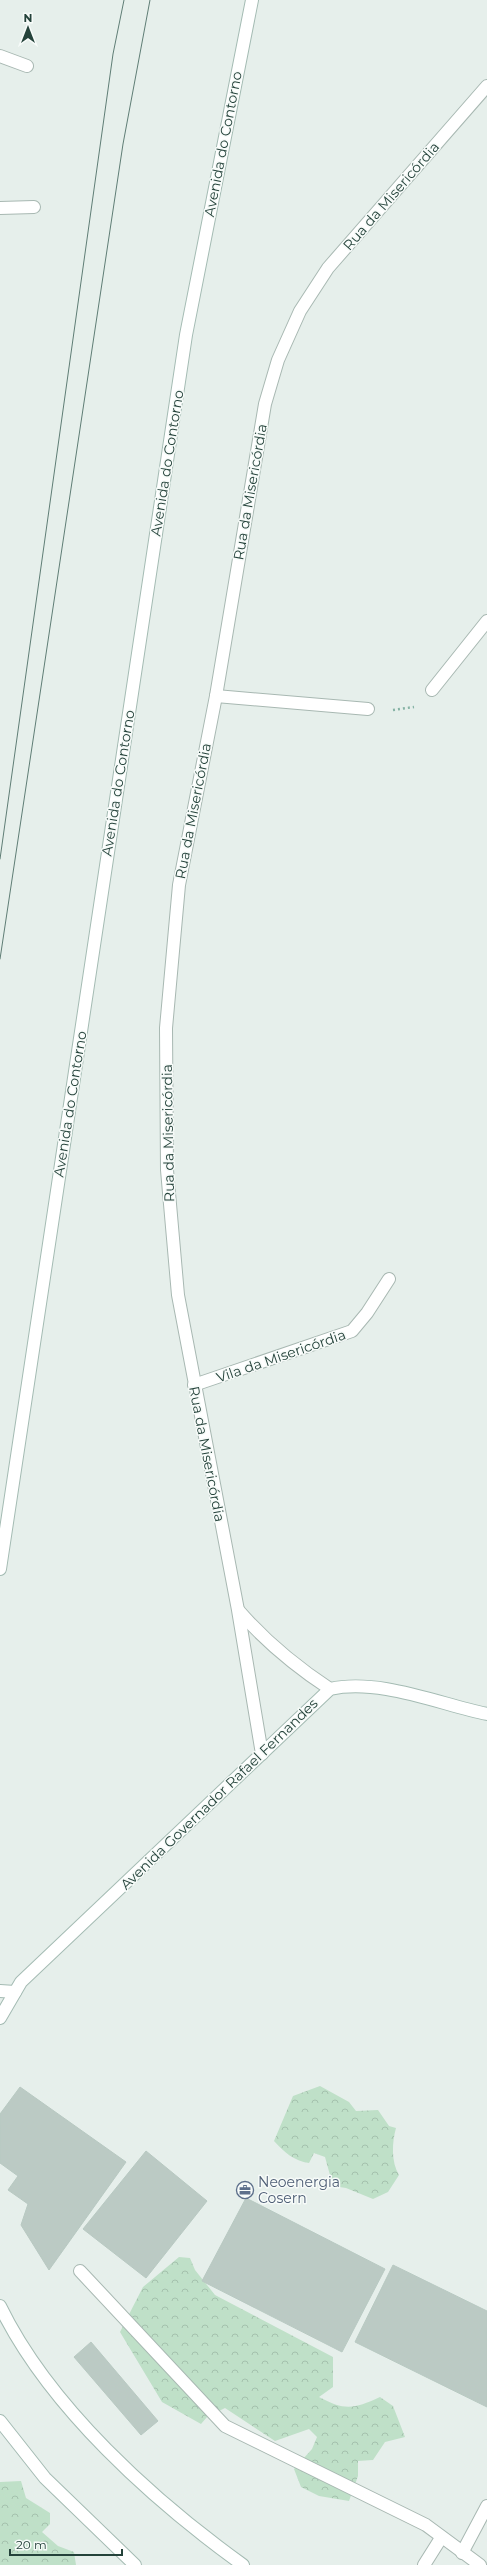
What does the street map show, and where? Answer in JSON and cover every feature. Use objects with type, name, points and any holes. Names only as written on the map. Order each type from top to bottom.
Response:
[{"type":"main road","name":"Avenida do Contorno","points":[[0,1569],[186,335],[252,0]]},
{"type":"main road","points":[[0,56],[27,66]]},
{"type":"main road","name":"Rua da Misericórdia","points":[[262,1754],[238,1610],[178,1295],[166,1170],[166,1028],[179,885],[216,696],[265,404],[278,360],[300,311],[328,268],[487,86]]},
{"type":"main road","points":[[0,208],[34,207]]},
{"type":"main road","points":[[432,690],[487,621]]},
{"type":"main road","points":[[216,696],[368,709]]},
{"type":"main road","name":"Vila da Misericórdia","points":[[194,1385],[352,1331],[367,1313],[389,1279]]},
{"type":"main road","points":[[238,1610],[275,1649],[301,1670],[330,1689]]},
{"type":"main road","name":"Avenida Governador Rafael Fernandes","points":[[0,2018],[21,1982],[330,1689],[348,1685],[378,1688],[487,1714]]},
{"type":"main road","points":[[0,1992],[15,1992]]},
{"type":"main road","points":[[80,2271],[225,2426],[426,2525],[441,2538],[480,2565]]},
{"type":"main road","points":[[0,2306],[35,2363],[76,2415],[127,2470],[194,2530],[243,2565]]},
{"type":"main road","points":[[0,2421],[45,2478],[135,2565]]},
{"type":"main road","points":[[462,2553],[487,2506]]},
{"type":"main road","points":[[424,2565],[441,2538]]},
{"type":"path","points":[[368,709],[402,710],[415,707],[432,690]]},
{"type":"green space","points":[[320,2086],[349,2102],[356,2111],[378,2110],[389,2126],[396,2128],[393,2158],[399,2175],[388,2192],[373,2199],[346,2188],[333,2186],[325,2157],[314,2153],[309,2163],[304,2162],[290,2155],[274,2141],[293,2096]]},
{"type":"green space","points":[[179,2257],[190,2258],[195,2270],[215,2295],[333,2357],[333,2387],[319,2397],[336,2405],[350,2407],[363,2404],[380,2397],[393,2406],[405,2437],[385,2442],[373,2460],[358,2461],[358,2476],[349,2501],[319,2496],[301,2487],[294,2469],[312,2449],[317,2437],[309,2429],[275,2441],[225,2408],[207,2417],[201,2424],[162,2402],[120,2332],[143,2287]]},
{"type":"green space","points":[[21,2481],[26,2498],[50,2513],[50,2524],[42,2532],[58,2546],[74,2552],[76,2565],[0,2565],[0,2482]]},
{"type":"building","points":[[20,2087],[126,2162],[49,2270],[21,2225],[28,2204],[8,2190],[18,2176],[0,2163],[0,2114]]},
{"type":"building","points":[[146,2151],[207,2201],[146,2278],[83,2229]]},
{"type":"building","points":[[246,2198],[385,2269],[342,2352],[202,2281]]},
{"type":"building","points":[[393,2265],[487,2311],[487,2407],[355,2342]]},
{"type":"building","points":[[91,2342],[158,2421],[141,2435],[74,2357]]},
{"type":"tram line","points":[[0,859],[113,54],[124,0]]},
{"type":"tram line","points":[[0,959],[123,144],[150,0]]},
{"type":"place","name":"Neoenergia Cosern","points":[[245,2190]]}]
